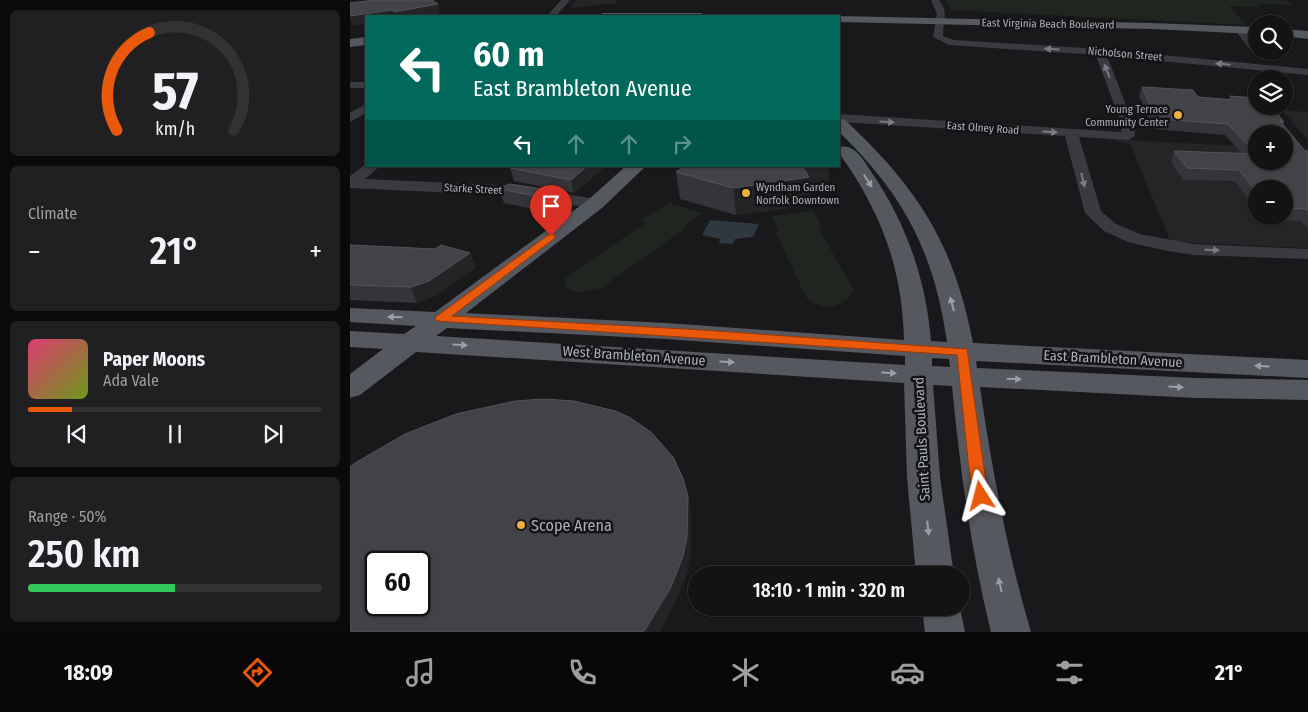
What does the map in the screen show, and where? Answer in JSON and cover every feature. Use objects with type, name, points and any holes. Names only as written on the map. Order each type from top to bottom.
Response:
[{"type":"main road","points":[[680,5],[684,15]]},
{"type":"main road","points":[[602,15],[650,10],[665,6]]},
{"type":"main road","name":"East Virginia Beach Boulevard","points":[[840,19],[941,24]]},
{"type":"main road","name":"East Virginia Beach Boulevard","points":[[840,23],[1248,32]]},
{"type":"main road","name":"East Virginia Beach Boulevard","points":[[1241,32],[1248,33]]},
{"type":"main road","points":[[1293,34],[1308,35]]},
{"type":"main road","points":[[1293,37],[1308,38]]},
{"type":"main road","points":[[350,43],[365,41]]},
{"type":"main road","points":[[840,124],[866,150],[904,197],[921,222],[935,250],[947,286],[964,364],[975,460],[984,514],[1011,632]]},
{"type":"main road","name":"Saint Pauls Boulevard","points":[[840,143],[874,190],[900,243],[913,300],[918,362],[922,460],[934,566]]},
{"type":"main road","points":[[350,388],[441,318],[596,204],[636,167]]},
{"type":"main road","name":"West Brambleton Avenue","points":[[350,315],[441,318],[702,333],[918,362]]},
{"type":"main road","name":"West Brambleton Avenue","points":[[350,339],[918,362]]},
{"type":"main road","name":"East Brambleton Avenue","points":[[918,362],[1308,368]]},
{"type":"main road","name":"East Brambleton Avenue","points":[[964,364],[1196,388],[1308,390]]},
{"type":"main road","points":[[942,616],[945,632]]},
{"type":"street","points":[[552,15],[566,0]]},
{"type":"street","points":[[936,0],[943,10],[941,24]]},
{"type":"street","name":"Nicholson Street","points":[[941,24],[938,37],[942,40],[974,44],[1100,52],[1308,72]]},
{"type":"street","points":[[1241,32],[1248,40]]},
{"type":"street","name":"East Olney Road","points":[[840,118],[1128,136],[1128,126],[1100,52]]},
{"type":"street","points":[[1264,60],[1271,69]]},
{"type":"street","points":[[350,85],[365,85]]},
{"type":"street","points":[[1071,133],[1093,213],[1115,231],[1141,241],[1176,248],[1308,254]]},
{"type":"street","points":[[350,183],[372,167]]},
{"type":"street","name":"Starke Street","points":[[350,183],[521,191],[596,204]]},
{"type":"shaded area","points":[[576,0],[616,0],[618,3],[570,8]]},
{"type":"shaded area","points":[[945,0],[1286,0],[1293,5],[1258,4],[1261,7],[1229,6],[1247,25],[951,10]]},
{"type":"shaded area","points":[[1293,111],[1308,112],[1308,140],[1286,115],[1293,115]]},
{"type":"shaded area","points":[[1106,139],[1248,147],[1248,170],[1293,170],[1293,156],[1308,148],[1308,248],[1171,242],[1130,144]]},
{"type":"shaded area","points":[[669,203],[702,213],[686,224],[684,229],[601,288],[578,292],[566,287],[565,279],[573,272],[647,222],[639,221]]},
{"type":"shaded area","points":[[813,211],[822,226],[818,227],[853,289],[850,296],[839,305],[825,307],[812,302],[806,297],[776,233],[778,230],[772,216]]},
{"type":"shaded area","points":[[710,220],[759,224],[753,237],[735,239],[733,244],[719,243],[720,239],[702,235]]},
{"type":"building","points":[[375,0],[432,0],[438,4],[394,12],[392,10],[350,16],[350,3]]},
{"type":"building","points":[[1142,87],[1193,90],[1198,97],[1233,100],[1230,96],[1248,97],[1248,115],[1278,115],[1284,122],[1280,121],[1283,125],[1248,125],[1248,145],[1228,124],[1157,119]]},
{"type":"building","points":[[1293,137],[1305,151],[1308,151],[1308,211],[1306,209],[1293,208],[1293,180],[1248,181],[1239,170],[1187,168],[1174,151],[1248,154],[1248,170],[1293,170]]},
{"type":"building","points":[[511,167],[586,167],[571,180]]},
{"type":"building","points":[[684,167],[803,167],[809,177],[733,188],[676,172]]},
{"type":"building","points":[[509,184],[557,191],[547,198],[499,189]]},
{"type":"building","points":[[350,245],[435,249],[441,245],[470,253],[429,281],[411,287],[350,285]]},
{"type":"building","name":"Scope Arena","points":[[543,399],[574,401],[615,411],[629,417],[651,432],[673,457],[683,478],[688,497],[687,537],[683,556],[671,587],[643,632],[350,632],[350,467],[405,434],[456,414],[515,401]]},
{"type":"place","name":"Young Terrace Community Center","points":[[1178,115]]},
{"type":"place","name":"Wyndham Garden Norfolk Downtown","points":[[746,193]]},
{"type":"place","name":"Scope Arena","points":[[521,525]]},
{"type":"route","points":[[551,236],[441,318],[963,351],[975,460],[981,496]]}]
